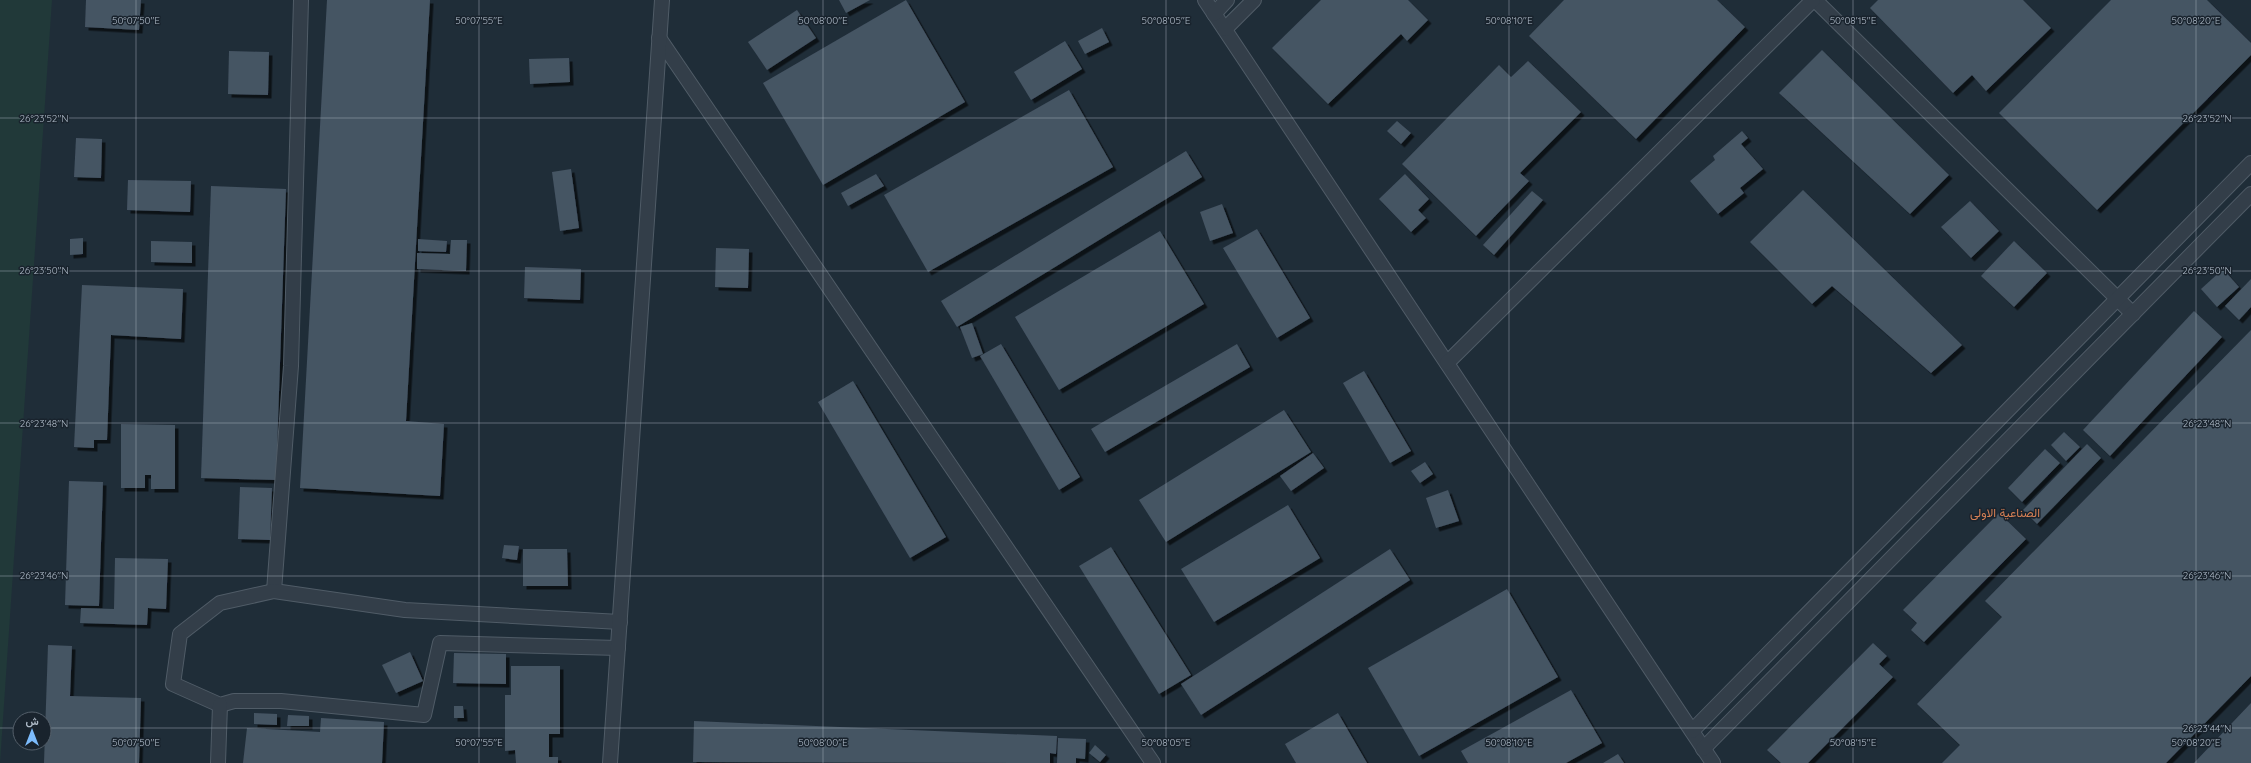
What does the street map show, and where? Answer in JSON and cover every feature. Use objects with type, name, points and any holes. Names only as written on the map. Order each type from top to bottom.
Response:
[{"type":"street","points":[[274,591],[291,366],[301,0]]},
{"type":"street","points":[[610,763],[662,0]]},
{"type":"street","points":[[1205,0],[1713,763]]},
{"type":"street","points":[[1214,14],[1226,0]]},
{"type":"street","points":[[1224,29],[1254,0]]},
{"type":"street","points":[[1447,363],[1814,0],[2133,314]]},
{"type":"street","points":[[659,38],[1153,763]]},
{"type":"street","points":[[1692,731],[2251,163]]},
{"type":"street","points":[[1703,749],[2251,194]]},
{"type":"street","points":[[618,648],[440,643],[424,715],[281,701],[234,701],[220,705],[173,684],[180,634],[220,603],[274,591],[405,610],[620,622]]},
{"type":"street","points":[[218,763],[220,705]]},
{"type":"green space","points":[[0,0],[52,0],[0,763]]},
{"type":"building","points":[[86,0],[141,0],[139,30],[85,27]]},
{"type":"building","points":[[327,0],[430,0],[406,421],[444,424],[440,496],[300,488]]},
{"type":"building","points":[[839,0],[870,0],[846,13]]},
{"type":"building","points":[[906,0],[965,102],[823,185],[763,83]]},
{"type":"building","points":[[1321,0],[1408,0],[1428,20],[1407,41],[1401,34],[1328,104],[1272,48]]},
{"type":"building","points":[[1564,0],[1717,0],[1745,27],[1636,139],[1529,36]]},
{"type":"building","points":[[1878,0],[2023,0],[2051,28],[1986,91],[1972,75],[1953,93],[1870,8]]},
{"type":"building","points":[[2111,0],[2207,0],[2251,43],[2251,55],[2097,210],[1999,113]]},
{"type":"building","points":[[797,10],[816,38],[767,70],[748,42]]},
{"type":"building","points":[[1102,28],[1109,42],[1085,54],[1078,41]]},
{"type":"building","points":[[1065,41],[1082,69],[1031,100],[1014,72]]},
{"type":"building","points":[[1822,50],[1949,175],[1910,214],[1779,93]]},
{"type":"building","points":[[229,51],[269,52],[268,95],[228,94]]},
{"type":"building","points":[[569,58],[570,82],[530,84],[529,59]]},
{"type":"building","points":[[1528,61],[1581,112],[1520,173],[1529,181],[1476,236],[1402,164],[1499,65],[1511,77]]},
{"type":"building","points":[[1069,90],[1113,167],[928,272],[884,195]]},
{"type":"building","points":[[1397,121],[1411,133],[1401,144],[1387,131]]},
{"type":"building","points":[[1742,131],[1748,138],[1741,144],[1763,169],[1740,188],[1744,193],[1718,214],[1690,181],[1715,160],[1713,156]]},
{"type":"building","points":[[76,138],[102,139],[101,178],[74,177]]},
{"type":"building","points":[[1186,151],[1202,177],[957,327],[941,301]]},
{"type":"building","points":[[571,169],[579,228],[560,231],[552,172]]},
{"type":"building","points":[[876,174],[884,186],[848,206],[841,193]]},
{"type":"building","points":[[1405,174],[1429,199],[1418,210],[1426,218],[1411,232],[1379,199]]},
{"type":"building","points":[[128,180],[191,181],[190,212],[127,210]]},
{"type":"building","points":[[211,186],[286,189],[276,480],[201,478]]},
{"type":"building","points":[[1803,190],[1962,345],[1931,373],[1832,286],[1812,304],[1750,242]]},
{"type":"building","points":[[1532,191],[1543,200],[1494,255],[1483,245]]},
{"type":"building","points":[[1970,201],[1999,231],[1971,258],[1941,227]]},
{"type":"building","points":[[1222,204],[1233,233],[1210,241],[1200,212]]},
{"type":"building","points":[[1257,229],[1310,318],[1277,338],[1223,248]]},
{"type":"building","points":[[1160,231],[1204,304],[1059,390],[1015,317]]},
{"type":"building","points":[[83,238],[83,254],[70,255],[70,239]]},
{"type":"building","points":[[418,239],[447,241],[446,252],[418,251]]},
{"type":"building","points":[[451,240],[467,240],[466,271],[417,269],[417,253],[450,254]]},
{"type":"building","points":[[151,241],[192,242],[192,263],[151,262]]},
{"type":"building","points":[[2014,241],[2047,273],[2014,307],[1981,276]]},
{"type":"building","points":[[716,248],[749,249],[748,288],[715,287]]},
{"type":"building","points":[[525,267],[581,269],[580,300],[524,298]]},
{"type":"building","points":[[2223,269],[2239,287],[2217,307],[2201,289]]},
{"type":"building","points":[[2251,279],[2251,307],[2239,320],[2225,306]]},
{"type":"building","points":[[82,285],[183,289],[181,339],[111,335],[107,440],[94,440],[94,448],[74,447]]},
{"type":"building","points":[[2194,311],[2222,337],[2110,456],[2083,430]]},
{"type":"building","points":[[972,323],[983,354],[972,358],[960,327]]},
{"type":"building","points":[[2251,330],[2251,676],[2166,763],[1942,763],[1960,745],[1917,704],[2002,617],[1985,601]]},
{"type":"building","points":[[1001,344],[1080,477],[1059,490],[980,356]]},
{"type":"building","points":[[1237,344],[1250,367],[1105,452],[1091,429]]},
{"type":"building","points":[[1364,371],[1411,451],[1390,463],[1343,383]]},
{"type":"building","points":[[853,381],[946,537],[910,558],[818,402]]},
{"type":"building","points":[[1284,410],[1311,452],[1166,542],[1139,500]]},
{"type":"building","points":[[121,424],[175,425],[175,489],[151,489],[151,475],[145,475],[145,488],[121,488]]},
{"type":"building","points":[[2064,432],[2080,447],[2066,461],[2051,445]]},
{"type":"building","points":[[2087,444],[2101,458],[2037,524],[2023,510]]},
{"type":"building","points":[[2045,449],[2060,463],[2022,502],[2008,488]]},
{"type":"building","points":[[1313,453],[1324,468],[1291,491],[1280,476]]},
{"type":"building","points":[[1425,462],[1433,474],[1420,483],[1411,471]]},
{"type":"building","points":[[69,481],[103,482],[99,606],[65,605]]},
{"type":"building","points":[[240,487],[272,488],[270,540],[238,539]]},
{"type":"building","points":[[1448,490],[1459,521],[1436,528],[1426,498]]},
{"type":"building","points":[[1288,505],[1320,558],[1214,622],[1181,569]]},
{"type":"building","points":[[1999,513],[2026,539],[1924,642],[1911,630],[1917,623],[1903,610]]},
{"type":"building","points":[[504,545],[519,546],[517,560],[502,558]]},
{"type":"building","points":[[1111,547],[1191,675],[1159,694],[1079,566]]},
{"type":"building","points":[[523,549],[567,549],[568,586],[523,586]]},
{"type":"building","points":[[1390,549],[1410,580],[1201,715],[1181,684]]},
{"type":"building","points":[[115,558],[168,559],[166,609],[148,608],[147,625],[80,623],[81,608],[114,609]]},
{"type":"building","points":[[1507,589],[1558,677],[1419,756],[1368,668]]},
{"type":"building","points":[[1873,643],[1887,656],[1879,664],[1893,677],[1808,763],[1781,763],[1767,750]]},
{"type":"building","points":[[48,645],[72,646],[70,696],[141,698],[139,763],[44,763],[44,751],[52,751],[52,711],[46,711]]},
{"type":"building","points":[[410,652],[423,681],[396,693],[382,665]]},
{"type":"building","points":[[454,653],[506,654],[506,684],[453,683]]},
{"type":"building","points":[[511,666],[560,666],[560,734],[549,734],[549,757],[558,757],[558,763],[516,763],[515,750],[505,751],[505,695],[511,695]]},
{"type":"building","points":[[1571,690],[1602,743],[1566,763],[1468,763],[1461,751]]},
{"type":"building","points":[[2251,703],[2251,763],[2194,763]]},
{"type":"building","points":[[454,706],[463,706],[464,718],[454,718]]},
{"type":"building","points":[[254,713],[277,714],[277,725],[254,724]]},
{"type":"building","points":[[1338,713],[1367,763],[1296,763],[1285,744]]},
{"type":"building","points":[[288,715],[309,716],[309,726],[287,726]]},
{"type":"building","points":[[321,718],[384,722],[382,763],[243,763],[247,728],[320,732]]},
{"type":"building","points":[[694,721],[1057,736],[1056,754],[1050,753],[1050,763],[693,762]]},
{"type":"building","points":[[1058,738],[1086,739],[1085,759],[1076,758],[1076,763],[1057,763]]},
{"type":"building","points":[[1095,745],[1106,755],[1100,762],[1089,753]]},
{"type":"building","points":[[1618,754],[1624,763],[1603,763]]},
{"type":"district","name":"الصناعية الاولى","points":[[2005,513]]}]
